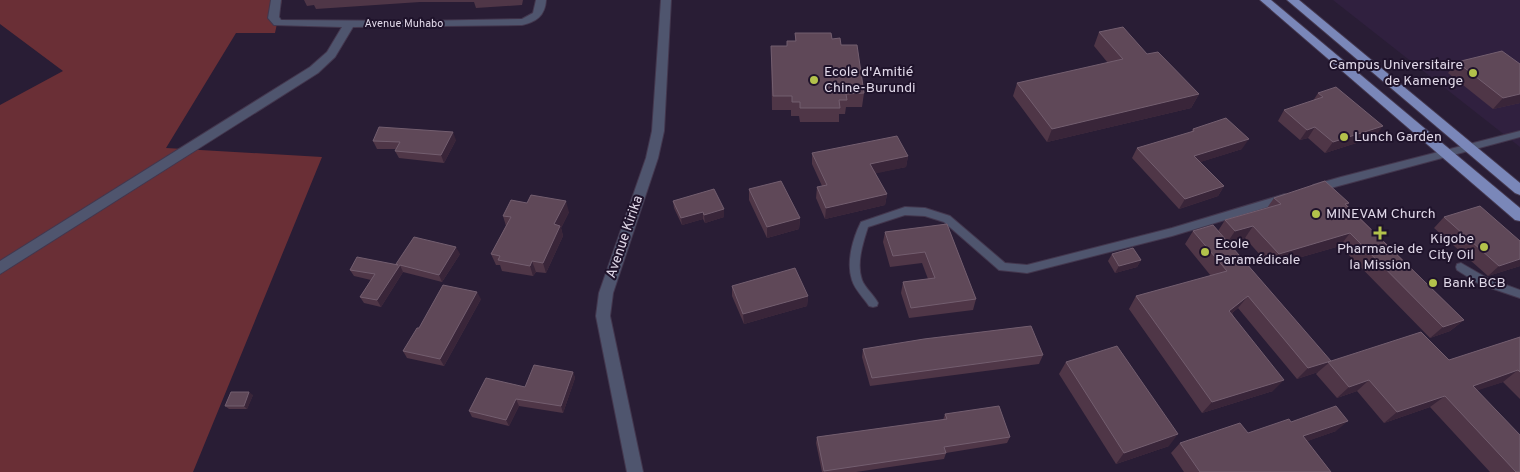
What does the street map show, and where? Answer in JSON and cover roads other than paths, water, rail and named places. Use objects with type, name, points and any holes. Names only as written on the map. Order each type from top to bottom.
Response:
[{"type":"main road","points":[[1265,0],[1520,216]]},
{"type":"main road","points":[[1292,0],[1520,190]]},
{"type":"street","name":"Avenue Muhabo","points":[[276,0],[273,18],[278,23],[349,24],[522,22],[530,20],[538,14],[541,10],[541,0]]},
{"type":"street","name":"Avenue Kirika","points":[[635,472],[603,316],[606,293],[652,158],[658,131],[666,0]]},
{"type":"street","points":[[0,268],[319,66],[337,46],[349,24]]},
{"type":"lane","points":[[873,303],[857,280],[856,260],[858,241],[864,225],[905,211],[925,212],[948,219],[1003,267],[1027,269],[1172,232],[1382,168],[1446,154],[1520,134]]},
{"type":"lane","points":[[1461,267],[1483,281],[1520,294]]},
{"type":"place","name":"Campus Universitaire de Kamenge","points":[[1473,73]]},
{"type":"place","name":"Ecole d'Amitié Chine-Burundi","points":[[814,80]]},
{"type":"place","name":"Lunch Garden","points":[[1344,137]]},
{"type":"place","name":"MINEVAM Church","points":[[1316,214]]},
{"type":"place","name":"Pharmacie de la Mission","points":[[1380,233]]},
{"type":"place","name":"Kigobe City Oil","points":[[1484,247]]},
{"type":"place","name":"Ecole Paramédicale","points":[[1205,252]]},
{"type":"place","name":"Bank BCB","points":[[1433,283]]}]
